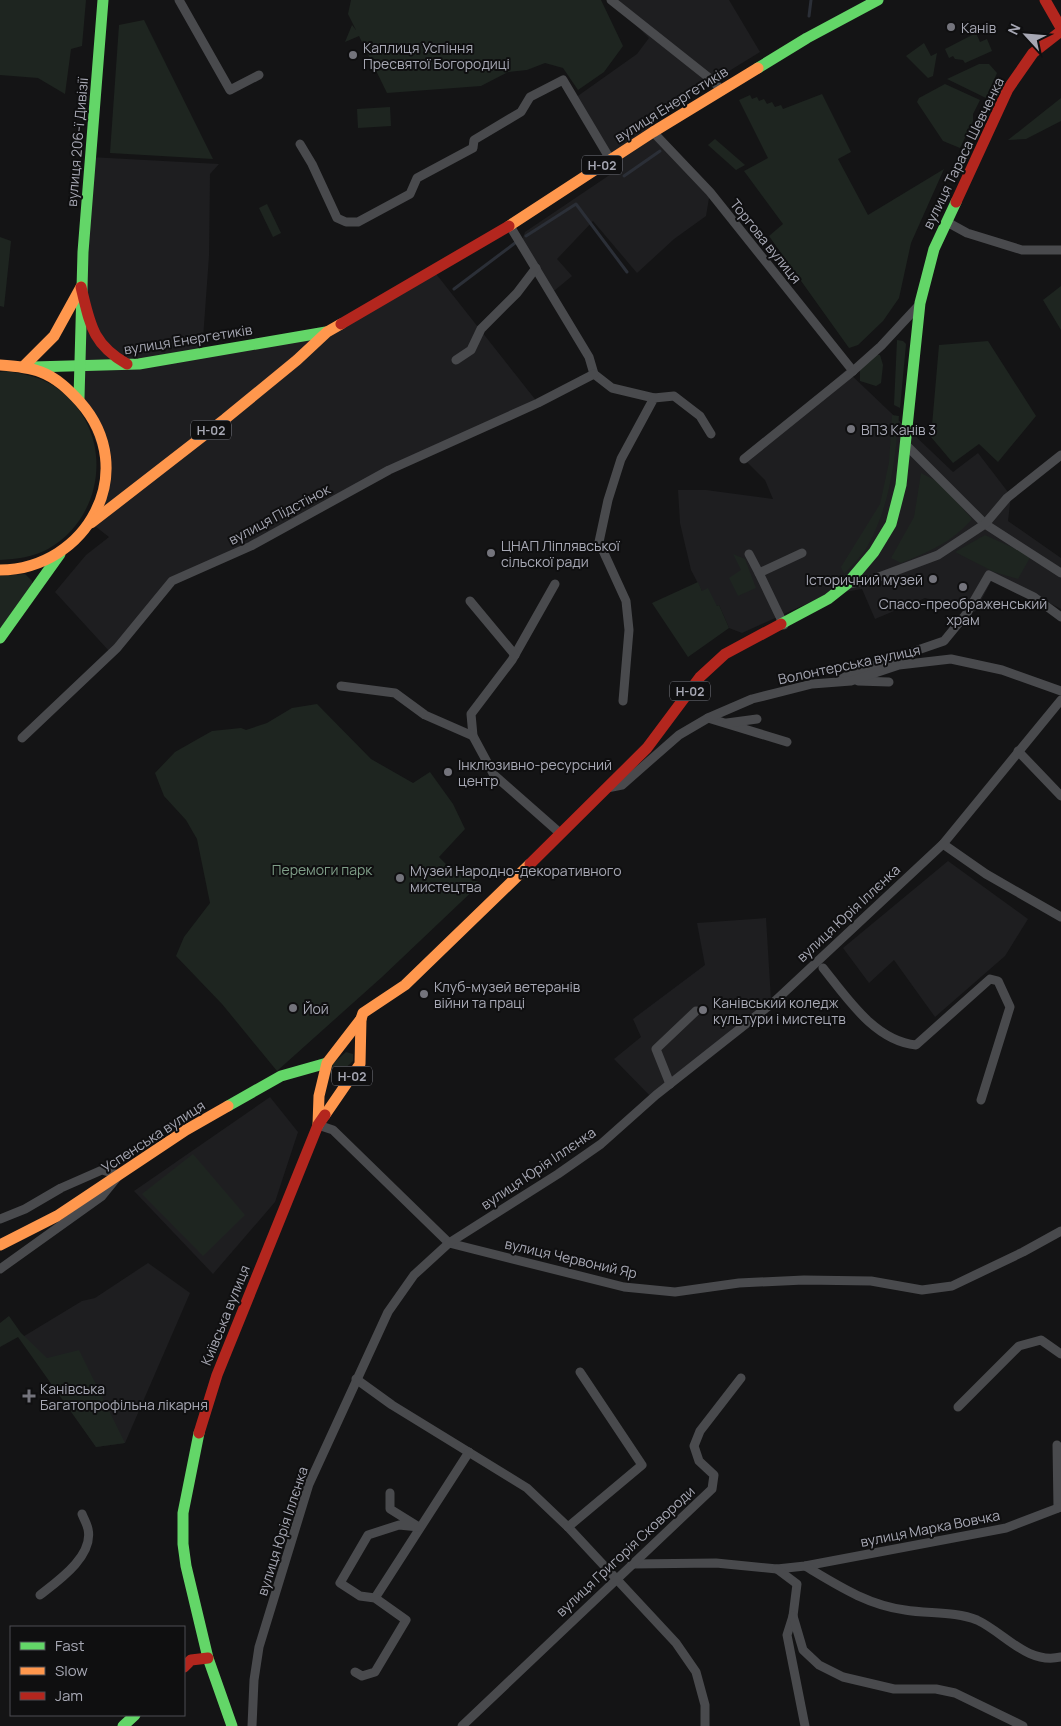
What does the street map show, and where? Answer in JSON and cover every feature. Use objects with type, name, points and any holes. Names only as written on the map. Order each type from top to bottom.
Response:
[{"type":"main road","name":"вулиця 206-ї Дивізії","points":[[79,398],[82,366],[81,288],[103,0]]},
{"type":"main road","name":"вулиця Енергетиків","points":[[91,523],[297,360],[327,332],[510,226],[610,159],[806,38],[878,0]]},
{"type":"main road","name":"Н-02","points":[[1045,0],[1061,29]]},
{"type":"main road","name":"вулиця Тараса Шевченка","points":[[847,584],[874,552],[890,524],[901,485],[920,304],[934,249],[1008,89],[1033,53],[1061,29]]},
{"type":"main road","name":"вулиця 206-ї Дивізії","points":[[23,367],[54,336],[81,288]]},
{"type":"main road","points":[[81,288],[93,334],[107,354],[128,364]]},
{"type":"main road","name":"вулиця Енергетиків","points":[[23,367],[128,364],[186,358],[327,332]]},
{"type":"main road","name":"Н-02","points":[[0,365],[23,367],[54,378],[79,398],[99,427],[107,471],[101,500],[91,523],[60,554],[38,565],[13,570],[0,570]]},
{"type":"main road","points":[[0,638],[60,554]]},
{"type":"main road","name":"Н-02","points":[[327,1063],[363,1014],[405,984],[561,834],[647,748],[700,677],[724,654],[784,625],[828,599],[847,584]]},
{"type":"main road","name":"Київська вулиця","points":[[232,1726],[208,1658],[186,1566],[183,1544],[183,1514],[198,1436],[217,1375],[318,1125],[360,1064],[361,1019]]},
{"type":"main road","name":"Київська вулиця","points":[[318,1125],[319,1096],[327,1063]]},
{"type":"main road","name":"Успенська вулиця","points":[[0,1245],[57,1216],[186,1130],[269,1082],[281,1076],[327,1063]]},
{"type":"main road","points":[[185,1666],[191,1660],[208,1658]]},
{"type":"main road","points":[[123,1726],[134,1716]]},
{"type":"street","points":[[179,0],[230,90],[259,76]]},
{"type":"street","points":[[611,0],[713,81],[722,91]]},
{"type":"street","points":[[300,144],[312,164],[337,218],[346,222],[358,222],[410,194],[417,178],[473,148],[474,140],[521,112],[530,97],[563,80],[610,159]]},
{"type":"street","name":"Торгова вулиця","points":[[653,132],[710,192],[854,371]]},
{"type":"street","points":[[946,222],[967,232],[1022,250],[1061,250]]},
{"type":"street","points":[[510,226],[589,357],[594,374],[612,388],[654,398],[674,396],[700,416],[711,434]]},
{"type":"street","points":[[456,360],[471,350],[481,329],[517,293],[536,268]]},
{"type":"street","name":"вулиця Тараса Шевченка","points":[[744,459],[854,371],[881,346],[920,304]]},
{"type":"street","name":"вулиця Підстінок","points":[[22,738],[117,648],[172,581],[251,546],[389,470],[538,402],[594,374]]},
{"type":"street","points":[[623,702],[629,630],[626,601],[616,584],[599,542],[608,500],[621,460],[654,398]]},
{"type":"street","points":[[906,445],[985,524],[1061,573]]},
{"type":"street","points":[[847,584],[871,580],[938,555],[985,524],[1007,498],[1059,460]]},
{"type":"street","points":[[759,573],[802,553]]},
{"type":"street","points":[[749,554],[784,625]]},
{"type":"street","points":[[836,682],[854,672],[944,641],[967,613],[989,575],[1034,597],[1061,617]]},
{"type":"street","points":[[555,584],[515,655],[471,714],[473,736],[494,775],[561,834]]},
{"type":"street","points":[[470,601],[515,655]]},
{"type":"street","name":"Волонтерська вулиця","points":[[607,788],[622,785],[678,735],[708,718],[752,699],[812,684],[851,680],[899,665],[951,659],[1002,670],[1061,691]]},
{"type":"street","points":[[851,680],[889,682]]},
{"type":"street","points":[[341,686],[395,693],[425,715],[473,736]]},
{"type":"street","name":"вулиця Юрія Іллєнка","points":[[252,1726],[254,1680],[259,1647],[309,1484],[388,1312],[414,1275],[448,1243],[601,1144],[670,1084],[775,1002],[943,844],[1061,700]]},
{"type":"street","points":[[708,718],[786,742]]},
{"type":"street","points":[[724,723],[757,719]]},
{"type":"street","points":[[1018,751],[1061,796]]},
{"type":"street","points":[[943,844],[986,874],[1061,917]]},
{"type":"street","points":[[823,968],[863,1017],[900,1043],[916,1045],[990,979],[998,982],[1010,1006],[981,1100]]},
{"type":"street","points":[[670,1084],[656,1049],[696,1011]]},
{"type":"street","points":[[318,1125],[334,1130],[448,1243]]},
{"type":"street","points":[[0,1219],[25,1209],[61,1188],[102,1170],[119,1175],[102,1196],[0,1269]]},
{"type":"street","name":"вулиця Червоний Яр","points":[[448,1243],[579,1276],[641,1289],[675,1292],[739,1283],[804,1280],[871,1280],[922,1290],[952,1286],[1023,1252],[1061,1231]]},
{"type":"street","points":[[958,1407],[1019,1346],[1041,1340],[1061,1354]]},
{"type":"street","points":[[568,1527],[642,1465],[580,1372]]},
{"type":"street","name":"вулиця Григорія Сковороди","points":[[462,1726],[712,1488],[714,1475],[699,1461],[694,1446],[700,1431],[741,1378]]},
{"type":"street","points":[[356,1379],[392,1406],[527,1488],[568,1527],[615,1580],[676,1643],[696,1672],[705,1705],[705,1726]]},
{"type":"street","name":"вулиця Марка Вовчка","points":[[632,1564],[716,1563],[777,1569],[805,1566],[1006,1528],[1060,1506],[1057,1445]]},
{"type":"street","points":[[375,1598],[469,1452]]},
{"type":"street","points":[[390,1492],[390,1509],[419,1527]]},
{"type":"street","points":[[40,1595],[66,1573],[84,1554],[88,1530],[82,1514]]},
{"type":"street","points":[[355,1672],[362,1676],[374,1672],[406,1620],[375,1598],[360,1596],[340,1583],[368,1534],[399,1525],[419,1527]]},
{"type":"street","points":[[805,1566],[852,1594],[880,1606],[976,1620],[1028,1654],[1049,1660],[1061,1657]]},
{"type":"street","points":[[777,1569],[797,1584],[793,1616],[787,1635],[805,1726]]},
{"type":"street","points":[[793,1616],[803,1650],[819,1665],[843,1677],[894,1689],[936,1689],[955,1693],[1023,1726]]},
{"type":"shaded area","points":[[615,0],[729,0],[760,52],[646,122],[659,139],[710,192],[706,216],[674,239],[637,273],[593,221],[557,259],[572,276],[549,295],[519,248],[525,232],[617,170],[575,98],[637,54],[649,38],[613,2]]},
{"type":"shaded area","points":[[90,157],[219,164],[210,174],[209,256],[203,339],[200,354],[327,332],[433,270],[538,403],[389,470],[251,546],[172,581],[109,651],[55,592],[86,555],[109,537],[91,523],[107,471],[79,398]]},
{"type":"shaded area","points":[[846,370],[953,472],[978,453],[1011,496],[1008,521],[1061,558],[1061,609],[995,574],[975,612],[925,598],[875,619],[862,589],[826,595],[742,633],[729,628],[719,605],[717,606],[702,591],[691,570],[680,523],[678,490],[706,490],[773,499],[765,480],[744,459]]},
{"type":"shaded area","points":[[948,861],[1028,919],[1005,956],[935,1017],[894,960],[869,983],[843,948]]},
{"type":"shaded area","name":"Канівський коледж культури і мистецтв","points":[[766,918],[771,1000],[652,1098],[614,1059],[641,1037],[633,1019],[705,965],[697,923]]},
{"type":"shaded area","points":[[270,1097],[298,1132],[275,1202],[213,1274],[134,1191]]},
{"type":"shaded area","points":[[148,1263],[190,1293],[125,1443],[96,1447],[21,1338],[82,1301],[95,1298]]},
{"type":"green space","points":[[0,0],[86,0],[82,46],[71,49],[65,94],[38,78],[0,75]]},
{"type":"green space","points":[[351,0],[601,0],[623,46],[604,72],[578,90],[563,68],[545,63],[527,70],[508,72],[481,86],[387,93],[359,36],[345,42],[352,25],[356,30],[348,14]]},
{"type":"green space","points":[[144,20],[213,159],[110,153],[119,25]]},
{"type":"green space","points":[[976,33],[980,42],[987,39],[992,51],[965,63],[963,60],[955,59],[953,56],[949,58],[945,49]]},
{"type":"green space","points":[[924,43],[931,56],[937,53],[933,76],[928,78],[906,56]]},
{"type":"green space","points":[[979,64],[989,64],[997,73],[986,98],[947,79]]},
{"type":"green space","points":[[945,84],[980,100],[973,114],[973,121],[960,148],[943,141],[917,102],[919,98]]},
{"type":"green space","points":[[822,94],[851,152],[838,159],[868,215],[944,169],[911,243],[899,298],[883,321],[858,345],[849,348],[769,236],[783,224],[744,171],[768,158],[739,100],[750,95],[752,99],[757,97],[759,101],[764,99],[767,104],[772,102],[775,107],[781,105],[783,109]]},
{"type":"green space","points":[[1061,98],[1061,121],[1026,139],[1008,140]]},
{"type":"green space","points":[[390,107],[391,126],[358,128],[357,109]]},
{"type":"green space","points":[[715,139],[745,165],[736,170],[708,145]]},
{"type":"green space","points":[[267,204],[281,233],[273,237],[259,208]]},
{"type":"green space","points":[[0,237],[11,241],[4,307],[0,306]]},
{"type":"green space","points":[[1061,286],[1061,330],[1043,300]]},
{"type":"green space","points":[[897,340],[903,341],[906,344],[900,408],[894,405]]},
{"type":"green space","points":[[988,341],[1036,416],[998,462],[979,444],[953,463],[931,437],[939,345]]},
{"type":"green space","points":[[875,355],[880,355],[883,365],[881,383],[876,386],[860,381],[860,370]]},
{"type":"green space","points":[[7,371],[43,380],[54,386],[73,403],[87,423],[95,446],[96,469],[93,493],[83,514],[68,534],[48,549],[37,554],[0,560],[0,372]]},
{"type":"green space","points":[[892,415],[899,416],[896,450],[886,500],[867,547],[844,574],[841,567],[880,504],[889,462]]},
{"type":"green space","points":[[921,473],[939,482],[972,519],[940,546],[901,563],[891,558],[914,517]]},
{"type":"green space","points":[[985,535],[1031,556],[1018,579],[994,572],[955,552]]},
{"type":"green space","points":[[733,554],[745,559],[756,588],[738,596],[729,578],[741,570]]},
{"type":"green space","points":[[25,574],[32,581],[32,590],[0,629],[0,576]]},
{"type":"green space","points":[[698,582],[702,591],[708,588],[717,606],[719,605],[729,628],[688,657],[652,603]]},
{"type":"green space","name":"Перемоги парк","points":[[317,704],[371,759],[413,783],[430,772],[453,804],[465,829],[439,857],[453,871],[481,883],[382,977],[277,1071],[222,1004],[176,956],[184,937],[210,903],[197,839],[186,820],[164,796],[155,773],[175,752],[212,731],[241,728],[246,730],[267,723],[292,708]]},
{"type":"green space","points":[[346,1052],[353,1054],[353,1061],[338,1075],[331,1074],[329,1067]]},
{"type":"green space","points":[[193,1154],[245,1215],[203,1256],[142,1194]]},
{"type":"green space","points":[[9,1316],[21,1333],[47,1358],[79,1350],[125,1443],[96,1447],[18,1337],[0,1347],[0,1323]]},
{"type":"waterway","points":[[809,16],[811,0]]},
{"type":"waterway","points":[[624,176],[660,151]]},
{"type":"waterway","points":[[526,236],[576,204],[627,272]]},
{"type":"waterway","points":[[454,289],[515,243]]},
{"type":"traffic: fast","points":[[79,398],[83,252],[103,0]]},
{"type":"traffic: fast","points":[[758,68],[807,38],[878,0]]},
{"type":"traffic: fast","points":[[781,624],[828,599],[847,584],[874,552],[891,524],[901,485],[920,303],[934,249],[956,202]]},
{"type":"traffic: fast","points":[[33,367],[139,364],[326,332]]},
{"type":"traffic: fast","points":[[0,638],[60,554]]},
{"type":"traffic: fast","points":[[228,1106],[281,1076],[327,1063]]},
{"type":"traffic: fast","points":[[199,1433],[183,1513],[183,1544],[186,1566],[208,1658],[232,1726]]},
{"type":"traffic: fast","points":[[123,1726],[134,1716]]},
{"type":"traffic: slow","points":[[509,226],[653,132],[758,68]]},
{"type":"traffic: slow","points":[[23,367],[54,336],[81,287]]},
{"type":"traffic: slow","points":[[91,523],[225,419],[297,360],[327,332],[341,324]]},
{"type":"traffic: slow","points":[[0,365],[16,366],[41,372],[67,389],[80,402],[98,429],[105,457],[104,485],[95,512],[80,535],[58,553],[31,565],[0,570]]},
{"type":"traffic: slow","points":[[318,1125],[319,1096],[327,1063],[361,1019],[363,1013],[405,985],[530,864]]},
{"type":"traffic: slow","points":[[325,1115],[360,1064],[361,1019]]},
{"type":"traffic: slow","points":[[0,1245],[57,1216],[186,1130],[228,1106]]},
{"type":"traffic: jam","points":[[1045,0],[1061,28]]},
{"type":"traffic: jam","points":[[956,202],[1008,89],[1033,53],[1061,31]]},
{"type":"traffic: jam","points":[[341,324],[509,226]]},
{"type":"traffic: jam","points":[[81,287],[90,322],[99,341],[106,349],[127,364]]},
{"type":"traffic: jam","points":[[530,864],[647,748],[700,677],[725,654],[781,624]]},
{"type":"traffic: jam","points":[[199,1433],[217,1375],[318,1125],[325,1115]]},
{"type":"traffic: jam","points":[[185,1666],[191,1660],[208,1658]]},
{"type":"place","name":"Канів","points":[[951,27]]},
{"type":"place","name":"Каплиця Успіння Пресвятої Богородиці","points":[[353,55]]},
{"type":"place","name":"ВПЗ Канів 3","points":[[851,429]]},
{"type":"place","name":"ЦНАП Ліплявської сільскої ради","points":[[491,553]]},
{"type":"place","name":"Історичний музей","points":[[933,579]]},
{"type":"place","name":"Спасо-преображенський храм","points":[[963,587]]},
{"type":"place","name":"Інклюзивно-ресурсний центр","points":[[448,772]]},
{"type":"place","name":"Музей Народно-декоративного мистецтва","points":[[400,878]]},
{"type":"place","name":"Клуб-музей ветеранів війни та праці","points":[[424,994]]},
{"type":"place","name":"Йой","points":[[293,1008]]},
{"type":"place","name":"Канівський коледж культури і мистецтв","points":[[703,1010]]},
{"type":"place","name":"Канівська Багатопрофільна лікарня","points":[[29,1396]]}]
